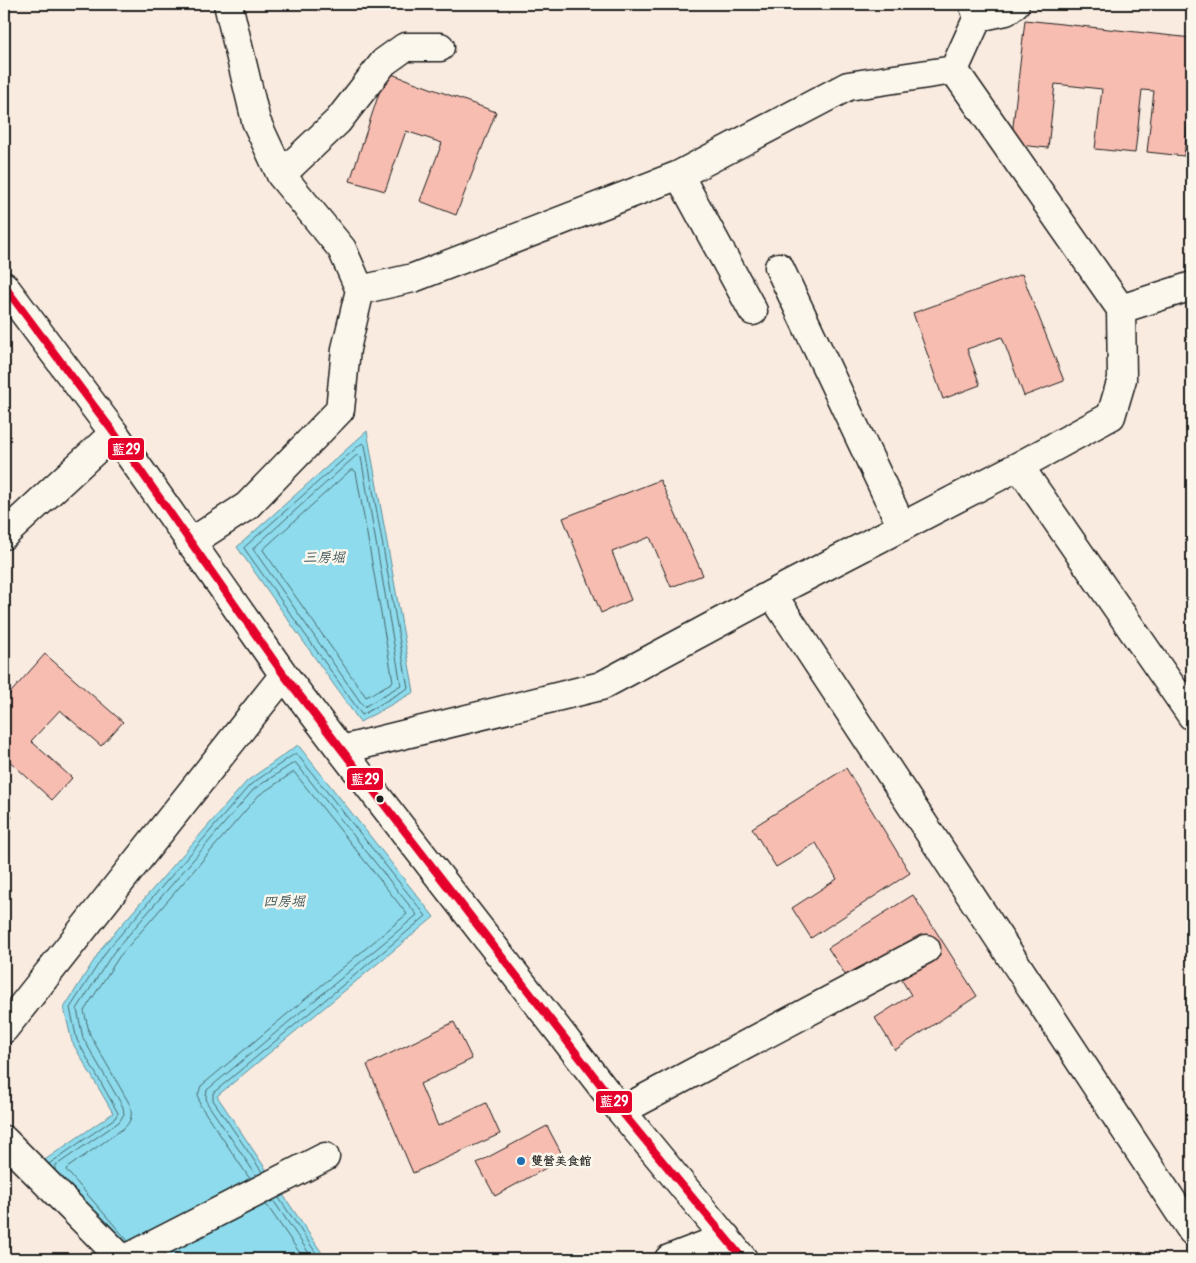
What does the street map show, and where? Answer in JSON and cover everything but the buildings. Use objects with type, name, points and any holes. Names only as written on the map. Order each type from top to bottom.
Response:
[{"type":"street","points":[[190,543],[247,506],[340,410],[346,349],[360,290],[342,249],[281,175],[256,121],[228,4]]},
{"type":"street","points":[[954,70],[975,10],[1006,10],[1015,4]]},
{"type":"street","points":[[281,175],[338,121],[384,62],[406,47],[440,47]]},
{"type":"street","points":[[360,290],[413,278],[679,175],[848,86],[954,70]]},
{"type":"street","points":[[341,750],[601,686],[1111,416],[1122,379],[1121,309],[954,70]]},
{"type":"street","points":[[679,175],[753,311]]},
{"type":"street","points":[[779,267],[902,527]]},
{"type":"street","points":[[4,286],[114,433],[284,675],[341,750],[621,1111],[744,1259]]},
{"type":"street","points":[[1121,309],[1192,286]]},
{"type":"street","points":[[4,535],[114,433]]},
{"type":"street","points":[[1019,466],[1192,716]]},
{"type":"street","points":[[772,594],[1192,1231]]},
{"type":"street","points":[[4,1029],[284,675]]},
{"type":"street","points":[[621,1111],[926,949]]},
{"type":"street","points":[[4,1140],[122,1259]]},
{"type":"street","points":[[126,1259],[325,1157]]},
{"type":"street","points":[[670,1259],[726,1237]]},
{"type":"water","name":"三房堀","points":[[367,431],[414,692],[360,722],[237,547]]},
{"type":"water","name":"四房堀","points":[[298,745],[434,917],[217,1096],[326,1259],[119,1259],[36,1166],[113,1113],[72,1042],[64,1008],[103,946],[247,781]]},
{"type":"transit line","name":"藍29","points":[[4,286],[114,433],[284,675],[621,1111],[743,1259]]},
{"type":"place","name":"雙營美食館","points":[[521,1161]]}]
